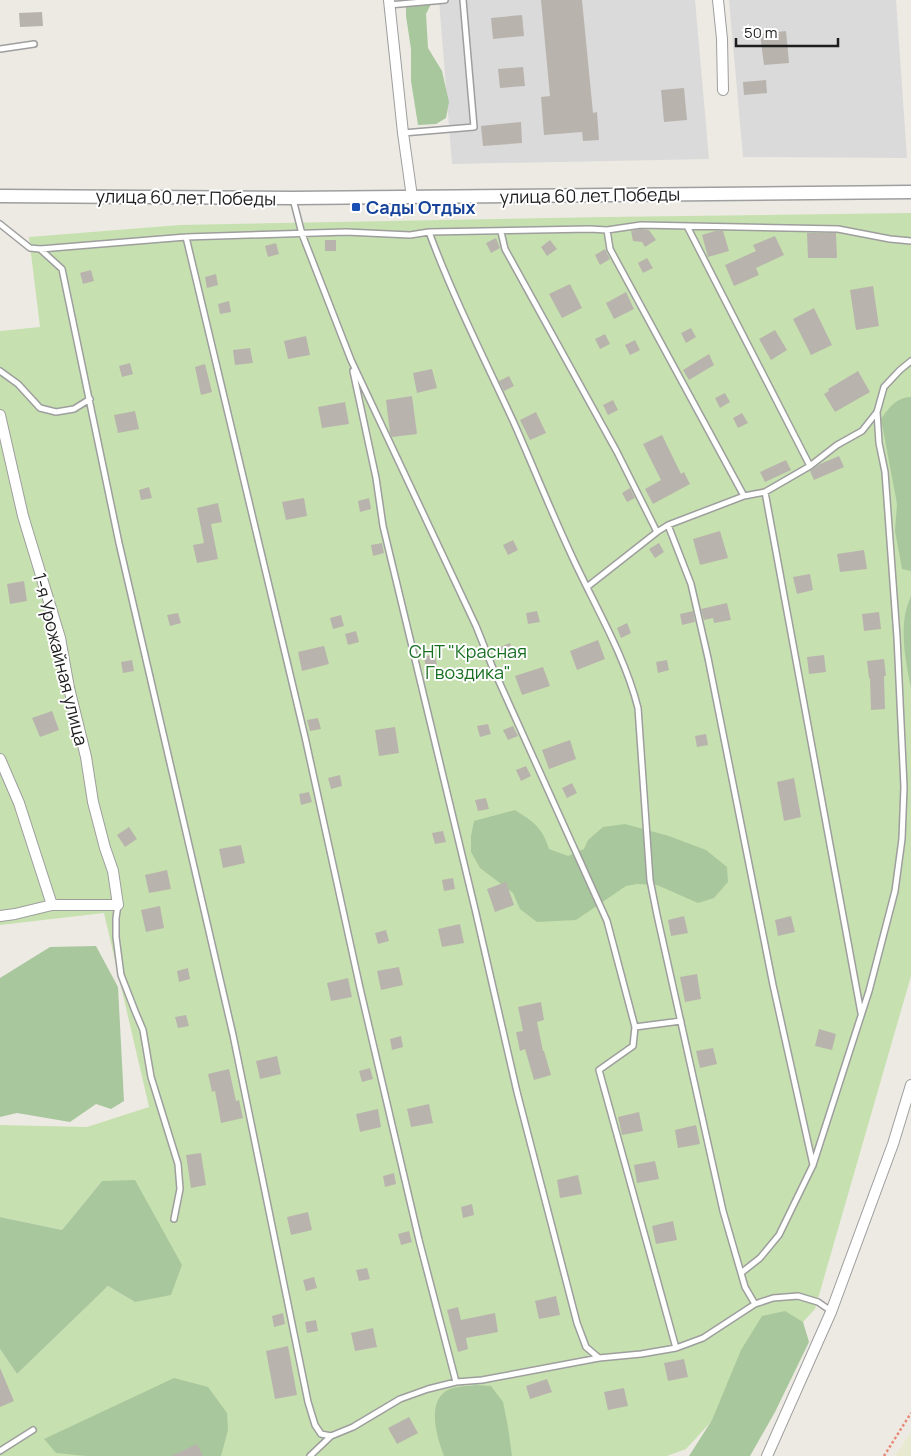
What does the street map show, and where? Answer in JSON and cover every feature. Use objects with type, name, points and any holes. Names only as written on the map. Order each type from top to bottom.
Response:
[{"type":"street","points":[[718,0],[722,39],[723,90]]},
{"type":"street","points":[[389,2],[412,197]]},
{"type":"street","name":"улица 60 лет Победы","points":[[0,196],[293,198],[911,192]]},
{"type":"street","name":"1-я Урожайная улица","points":[[0,414],[23,516],[60,638],[69,688],[86,757],[93,802],[113,871],[118,905]]},
{"type":"street","points":[[0,759],[19,803],[52,905]]},
{"type":"street","points":[[0,916],[52,905],[118,905]]},
{"type":"street","points":[[767,1456],[831,1312],[893,1144],[911,1085]]},
{"type":"lane","points":[[389,2],[445,0]]},
{"type":"lane","points":[[403,133],[474,127],[463,0]]},
{"type":"lane","points":[[0,49],[34,44]]},
{"type":"lane","points":[[293,198],[302,234],[351,360],[476,626],[492,666],[607,921],[634,1027],[633,1046],[599,1070],[676,1348]]},
{"type":"lane","points":[[0,224],[30,248],[40,249],[186,237],[346,232],[410,235],[429,232],[607,230],[641,225],[838,229],[890,239],[911,240]]},
{"type":"lane","points":[[687,226],[810,466]]},
{"type":"lane","points":[[607,230],[610,249],[744,496]]},
{"type":"lane","points":[[429,232],[440,264],[569,551],[620,657],[633,690],[638,708],[650,880],[656,915],[723,1211],[745,1287],[755,1304]]},
{"type":"lane","points":[[501,232],[505,249],[617,452],[657,532]]},
{"type":"lane","points":[[186,237],[304,737],[417,1231],[456,1382]]},
{"type":"lane","points":[[40,249],[62,268],[126,572],[232,1034],[308,1402],[315,1425],[321,1434],[321,1445]]},
{"type":"lane","points":[[351,360],[376,478],[384,526],[517,1092],[577,1323],[586,1347],[599,1358]]},
{"type":"lane","points":[[741,1273],[760,1258],[779,1235],[813,1165],[869,991],[895,891],[902,840],[904,787],[897,637],[885,472],[879,444],[877,412],[884,387],[911,361]]},
{"type":"lane","points":[[0,371],[18,384],[40,408],[56,412],[65,411],[74,409],[90,399]]},
{"type":"lane","points":[[587,587],[668,525],[744,496],[765,492],[810,466],[837,445],[862,431],[877,412]]},
{"type":"lane","points":[[765,492],[861,1014]]},
{"type":"lane","points":[[668,525],[691,584],[708,658],[773,985],[813,1165]]},
{"type":"lane","points":[[118,905],[116,918],[117,948],[122,975],[134,1011],[143,1030],[151,1077],[178,1164],[180,1189],[174,1219]]},
{"type":"lane","points":[[634,1027],[681,1021]]},
{"type":"lane","points":[[310,1456],[331,1436],[353,1427],[400,1399],[428,1389],[456,1382],[482,1380],[599,1358],[676,1348],[703,1338],[755,1304],[773,1298],[798,1296],[818,1302],[831,1312]]},
{"type":"lane","points":[[0,1452],[33,1430]]},
{"type":"lane","points":[[321,1434],[331,1436]]},
{"type":"path","points":[[884,1456],[911,1414]]},
{"type":"shaded area","points":[[439,0],[695,0],[709,159],[452,164]]},
{"type":"shaded area","points":[[729,0],[896,0],[907,158],[743,157]]},
{"type":"green space","points":[[406,0],[433,0],[426,14],[428,48],[442,71],[449,102],[446,118],[436,124],[418,125],[411,81],[411,49],[406,16]]},
{"type":"green space","name":"СНТ \"Красная Гвоздика\"","points":[[911,213],[911,976],[815,1309],[686,1449],[667,1456],[0,1456],[0,1349],[17,1374],[108,1286],[135,1302],[102,1181],[62,1230],[0,1217],[0,1125],[87,1127],[149,1107],[104,913],[0,925],[0,331],[40,327],[29,237],[180,225]]},
{"type":"green space","points":[[911,397],[911,571],[902,569],[895,531],[897,504],[881,419],[897,401]]},
{"type":"green space","points":[[911,596],[911,688],[905,654],[904,630],[907,607]]},
{"type":"green space","points":[[515,810],[540,830],[549,849],[568,856],[584,849],[588,840],[603,827],[625,824],[669,836],[706,850],[727,867],[728,882],[714,898],[698,903],[657,885],[637,884],[626,886],[576,920],[537,922],[520,909],[513,893],[480,868],[471,852],[471,836],[474,821]]},
{"type":"green space","points":[[96,946],[118,987],[124,1101],[111,1109],[96,1104],[70,1122],[17,1113],[0,1117],[0,978],[50,947]]},
{"type":"green space","points":[[135,1180],[182,1265],[171,1295],[135,1302],[108,1286],[17,1374],[0,1349],[0,1217],[62,1230],[102,1181]]},
{"type":"green space","points":[[785,1311],[803,1322],[809,1342],[775,1412],[750,1456],[689,1456],[712,1420],[741,1350],[762,1316]]},
{"type":"green space","points":[[174,1378],[208,1387],[227,1413],[228,1430],[221,1456],[86,1456],[56,1453],[44,1439]]},
{"type":"green space","points":[[477,1385],[491,1386],[503,1402],[512,1456],[444,1456],[436,1430],[435,1410],[438,1401],[442,1394],[450,1389]]},
{"type":"green space","points":[[911,1432],[911,1456],[895,1456]]},
{"type":"building","points":[[541,0],[582,0],[593,113],[597,112],[599,140],[583,141],[582,132],[544,135],[541,97],[550,96]]},
{"type":"building","points":[[42,12],[43,26],[20,27],[19,13]]},
{"type":"building","points":[[522,15],[524,36],[493,39],[491,18]]},
{"type":"building","points":[[786,31],[789,63],[764,65],[760,34]]},
{"type":"building","points":[[523,67],[525,86],[500,88],[498,69]]},
{"type":"building","points":[[766,80],[767,93],[744,95],[743,82]]},
{"type":"building","points":[[684,88],[687,120],[664,122],[661,90]]},
{"type":"building","points":[[521,122],[522,143],[483,146],[481,126]]},
{"type":"building","points":[[649,230],[656,240],[645,247],[642,242],[633,241],[631,231]]},
{"type":"building","points":[[723,231],[729,251],[708,257],[702,235]]},
{"type":"building","points":[[807,233],[836,233],[837,258],[808,258]]},
{"type":"building","points":[[775,236],[784,255],[756,268],[759,275],[734,286],[725,265],[756,251],[753,245]]},
{"type":"building","points":[[496,238],[500,248],[491,253],[486,243]]},
{"type":"building","points":[[325,240],[336,240],[336,251],[325,251]]},
{"type":"building","points":[[550,240],[557,249],[547,256],[541,247]]},
{"type":"building","points":[[276,243],[279,254],[268,257],[265,246]]},
{"type":"building","points":[[605,249],[610,259],[600,265],[595,255]]},
{"type":"building","points":[[647,258],[653,268],[643,273],[638,263]]},
{"type":"building","points":[[91,270],[94,281],[83,284],[80,273]]},
{"type":"building","points":[[216,274],[218,285],[207,288],[205,277]]},
{"type":"building","points":[[570,284],[582,308],[562,318],[549,294]]},
{"type":"building","points":[[873,286],[879,326],[856,330],[850,290]]},
{"type":"building","points":[[626,292],[634,309],[614,319],[606,303]]},
{"type":"building","points":[[229,301],[231,312],[220,314],[218,304]]},
{"type":"building","points":[[814,308],[832,345],[811,355],[793,319]]},
{"type":"building","points":[[691,328],[696,337],[686,343],[681,333]]},
{"type":"building","points":[[775,330],[787,350],[771,360],[759,339]]},
{"type":"building","points":[[605,334],[610,344],[600,349],[595,339]]},
{"type":"building","points":[[306,336],[310,355],[288,359],[284,341]]},
{"type":"building","points":[[635,340],[640,350],[630,355],[625,345]]},
{"type":"building","points":[[250,348],[253,363],[235,365],[233,350]]},
{"type":"building","points":[[709,354],[714,365],[689,380],[683,370]]},
{"type":"building","points":[[130,363],[133,374],[122,377],[119,366]]},
{"type":"building","points":[[205,364],[212,392],[201,395],[195,367]]},
{"type":"building","points":[[432,369],[437,388],[417,393],[413,373]]},
{"type":"building","points":[[858,371],[870,392],[835,412],[824,394],[829,391],[828,389]]},
{"type":"building","points":[[509,376],[514,386],[504,391],[499,381]]},
{"type":"building","points":[[725,393],[730,402],[720,408],[715,398]]},
{"type":"building","points":[[412,396],[417,434],[392,437],[386,400]]},
{"type":"building","points":[[613,400],[618,410],[608,415],[603,405]]},
{"type":"building","points":[[345,402],[349,424],[322,428],[318,407]]},
{"type":"building","points":[[135,411],[139,429],[118,433],[114,415]]},
{"type":"building","points":[[536,412],[546,433],[530,440],[520,420]]},
{"type":"building","points":[[742,413],[748,423],[738,428],[733,418]]},
{"type":"building","points":[[662,435],[681,474],[684,472],[690,484],[653,504],[645,489],[661,480],[643,444]]},
{"type":"building","points":[[839,456],[844,467],[814,480],[810,471],[820,464]]},
{"type":"building","points":[[786,460],[791,470],[765,482],[760,472]]},
{"type":"building","points":[[149,487],[152,498],[141,500],[139,490]]},
{"type":"building","points":[[630,488],[635,498],[627,502],[622,493]]},
{"type":"building","points":[[304,498],[307,516],[286,520],[282,502]]},
{"type":"building","points":[[369,498],[371,509],[360,512],[358,501]]},
{"type":"building","points":[[218,503],[222,522],[211,524],[218,559],[197,563],[193,545],[204,543],[197,508]]},
{"type":"building","points":[[720,531],[728,558],[700,565],[693,539]]},
{"type":"building","points":[[513,540],[518,550],[508,555],[503,545]]},
{"type":"building","points":[[382,543],[384,553],[373,556],[371,545]]},
{"type":"building","points":[[659,543],[664,552],[655,558],[649,549]]},
{"type":"building","points":[[864,550],[867,569],[840,572],[837,554]]},
{"type":"building","points":[[810,574],[813,590],[797,594],[793,577]]},
{"type":"building","points":[[24,581],[27,601],[10,604],[7,584]]},
{"type":"building","points":[[727,603],[731,620],[714,623],[713,618],[704,620],[701,609]]},
{"type":"building","points":[[537,611],[540,622],[528,624],[526,613]]},
{"type":"building","points":[[693,611],[695,622],[682,625],[680,614]]},
{"type":"building","points":[[879,612],[881,629],[864,631],[862,614]]},
{"type":"building","points":[[178,613],[181,623],[170,626],[167,615]]},
{"type":"building","points":[[341,615],[344,626],[333,629],[330,618]]},
{"type":"building","points":[[627,623],[631,633],[621,638],[617,628]]},
{"type":"building","points":[[356,631],[359,642],[348,645],[345,634]]},
{"type":"building","points":[[598,640],[605,659],[577,670],[570,651]]},
{"type":"building","points":[[510,643],[514,653],[504,657],[500,647]]},
{"type":"building","points":[[324,646],[329,664],[302,671],[298,652]]},
{"type":"building","points":[[435,654],[437,665],[426,668],[424,657]]},
{"type":"building","points":[[824,655],[826,672],[809,674],[807,657]]},
{"type":"building","points":[[884,659],[886,676],[884,676],[885,709],[871,710],[870,678],[867,661]]},
{"type":"building","points":[[132,660],[134,671],[123,673],[121,662]]},
{"type":"building","points":[[667,660],[669,670],[658,673],[656,662]]},
{"type":"building","points":[[543,667],[550,686],[522,695],[515,676]]},
{"type":"building","points":[[52,711],[59,730],[40,737],[32,718]]},
{"type":"building","points":[[318,718],[321,729],[310,731],[307,720]]},
{"type":"building","points":[[488,724],[491,734],[480,737],[477,726]]},
{"type":"building","points":[[513,726],[518,736],[508,740],[503,730]]},
{"type":"building","points":[[395,727],[399,753],[379,756],[375,730]]},
{"type":"building","points":[[706,734],[708,745],[697,747],[695,736]]},
{"type":"building","points":[[570,740],[576,759],[549,769],[542,750]]},
{"type":"building","points":[[526,766],[531,776],[521,781],[516,770]]},
{"type":"building","points":[[340,775],[342,786],[331,789],[328,778]]},
{"type":"building","points":[[794,778],[801,817],[784,821],[777,782]]},
{"type":"building","points":[[572,783],[577,793],[567,798],[562,788]]},
{"type":"building","points":[[309,792],[312,802],[301,805],[299,794]]},
{"type":"building","points":[[486,798],[489,809],[478,811],[475,800]]},
{"type":"building","points":[[129,827],[137,839],[125,847],[117,835]]},
{"type":"building","points":[[443,831],[446,842],[435,844],[432,833]]},
{"type":"building","points":[[241,845],[245,863],[223,868],[219,849]]},
{"type":"building","points":[[167,870],[171,889],[149,893],[145,875]]},
{"type":"building","points":[[453,878],[455,889],[444,891],[442,880]]},
{"type":"building","points":[[506,882],[514,905],[495,912],[487,889]]},
{"type":"building","points":[[160,906],[164,928],[146,932],[141,910]]},
{"type":"building","points":[[684,916],[688,933],[671,936],[668,920]]},
{"type":"building","points":[[791,916],[795,932],[778,936],[775,920]]},
{"type":"building","points":[[460,924],[464,943],[442,947],[438,929]]},
{"type":"building","points":[[386,930],[389,941],[378,944],[375,933]]},
{"type":"building","points":[[399,967],[403,985],[381,990],[377,971]]},
{"type":"building","points":[[188,968],[190,979],[179,982],[177,971]]},
{"type":"building","points":[[697,974],[701,999],[685,1002],[680,977]]},
{"type":"building","points":[[348,978],[352,997],[331,1001],[327,983]]},
{"type":"building","points":[[541,1002],[544,1020],[537,1022],[543,1051],[551,1075],[534,1080],[525,1049],[520,1051],[516,1032],[523,1031],[518,1007]]},
{"type":"building","points":[[186,1015],[189,1026],[178,1028],[175,1017]]},
{"type":"building","points":[[819,1029],[836,1034],[832,1050],[815,1046]]},
{"type":"building","points":[[401,1036],[403,1047],[392,1050],[390,1039]]},
{"type":"building","points":[[713,1048],[717,1064],[700,1068],[696,1051]]},
{"type":"building","points":[[277,1056],[281,1074],[260,1079],[256,1061]]},
{"type":"building","points":[[370,1068],[373,1079],[362,1082],[359,1071]]},
{"type":"building","points":[[229,1069],[236,1101],[239,1100],[243,1118],[221,1123],[215,1091],[212,1092],[208,1074]]},
{"type":"building","points":[[429,1104],[433,1123],[411,1127],[407,1109]]},
{"type":"building","points":[[378,1109],[381,1127],[360,1132],[356,1114]]},
{"type":"building","points":[[639,1112],[643,1131],[622,1135],[618,1117]]},
{"type":"building","points":[[696,1125],[700,1144],[678,1148],[675,1130]]},
{"type":"building","points":[[201,1153],[206,1185],[191,1188],[186,1155]]},
{"type":"building","points":[[655,1161],[659,1179],[637,1183],[634,1165]]},
{"type":"building","points":[[394,1173],[396,1184],[385,1187],[383,1176]]},
{"type":"building","points":[[578,1175],[582,1194],[560,1198],[557,1180]]},
{"type":"building","points":[[472,1204],[474,1215],[463,1218],[461,1207]]},
{"type":"building","points":[[308,1212],[312,1230],[291,1235],[287,1217]]},
{"type":"building","points":[[673,1221],[677,1240],[656,1244],[652,1226]]},
{"type":"building","points":[[409,1231],[412,1242],[401,1245],[398,1234]]},
{"type":"building","points":[[367,1268],[370,1279],[359,1281],[356,1270]]},
{"type":"building","points":[[314,1277],[317,1288],[306,1291],[303,1280]]},
{"type":"building","points":[[556,1296],[560,1315],[539,1319],[535,1301]]},
{"type":"building","points":[[458,1307],[461,1320],[495,1313],[498,1332],[466,1338],[468,1349],[458,1352],[447,1310]]},
{"type":"building","points":[[283,1313],[285,1324],[274,1327],[272,1316]]},
{"type":"building","points":[[316,1320],[318,1331],[307,1333],[305,1322]]},
{"type":"building","points":[[373,1328],[377,1347],[355,1351],[351,1333]]},
{"type":"building","points":[[288,1346],[297,1395],[275,1399],[266,1351]]},
{"type":"building","points":[[684,1359],[688,1377],[668,1381],[664,1363]]},
{"type":"building","points":[[0,1368],[14,1401],[0,1407]]},
{"type":"building","points":[[547,1379],[552,1392],[530,1399],[526,1386]]},
{"type":"building","points":[[624,1388],[628,1406],[608,1410],[604,1392]]},
{"type":"building","points":[[409,1417],[418,1433],[397,1444],[388,1428]]},
{"type":"building","points":[[197,1444],[203,1456],[171,1456]]},
{"type":"place","name":"Сады Отдых","points":[[356,207]]}]
